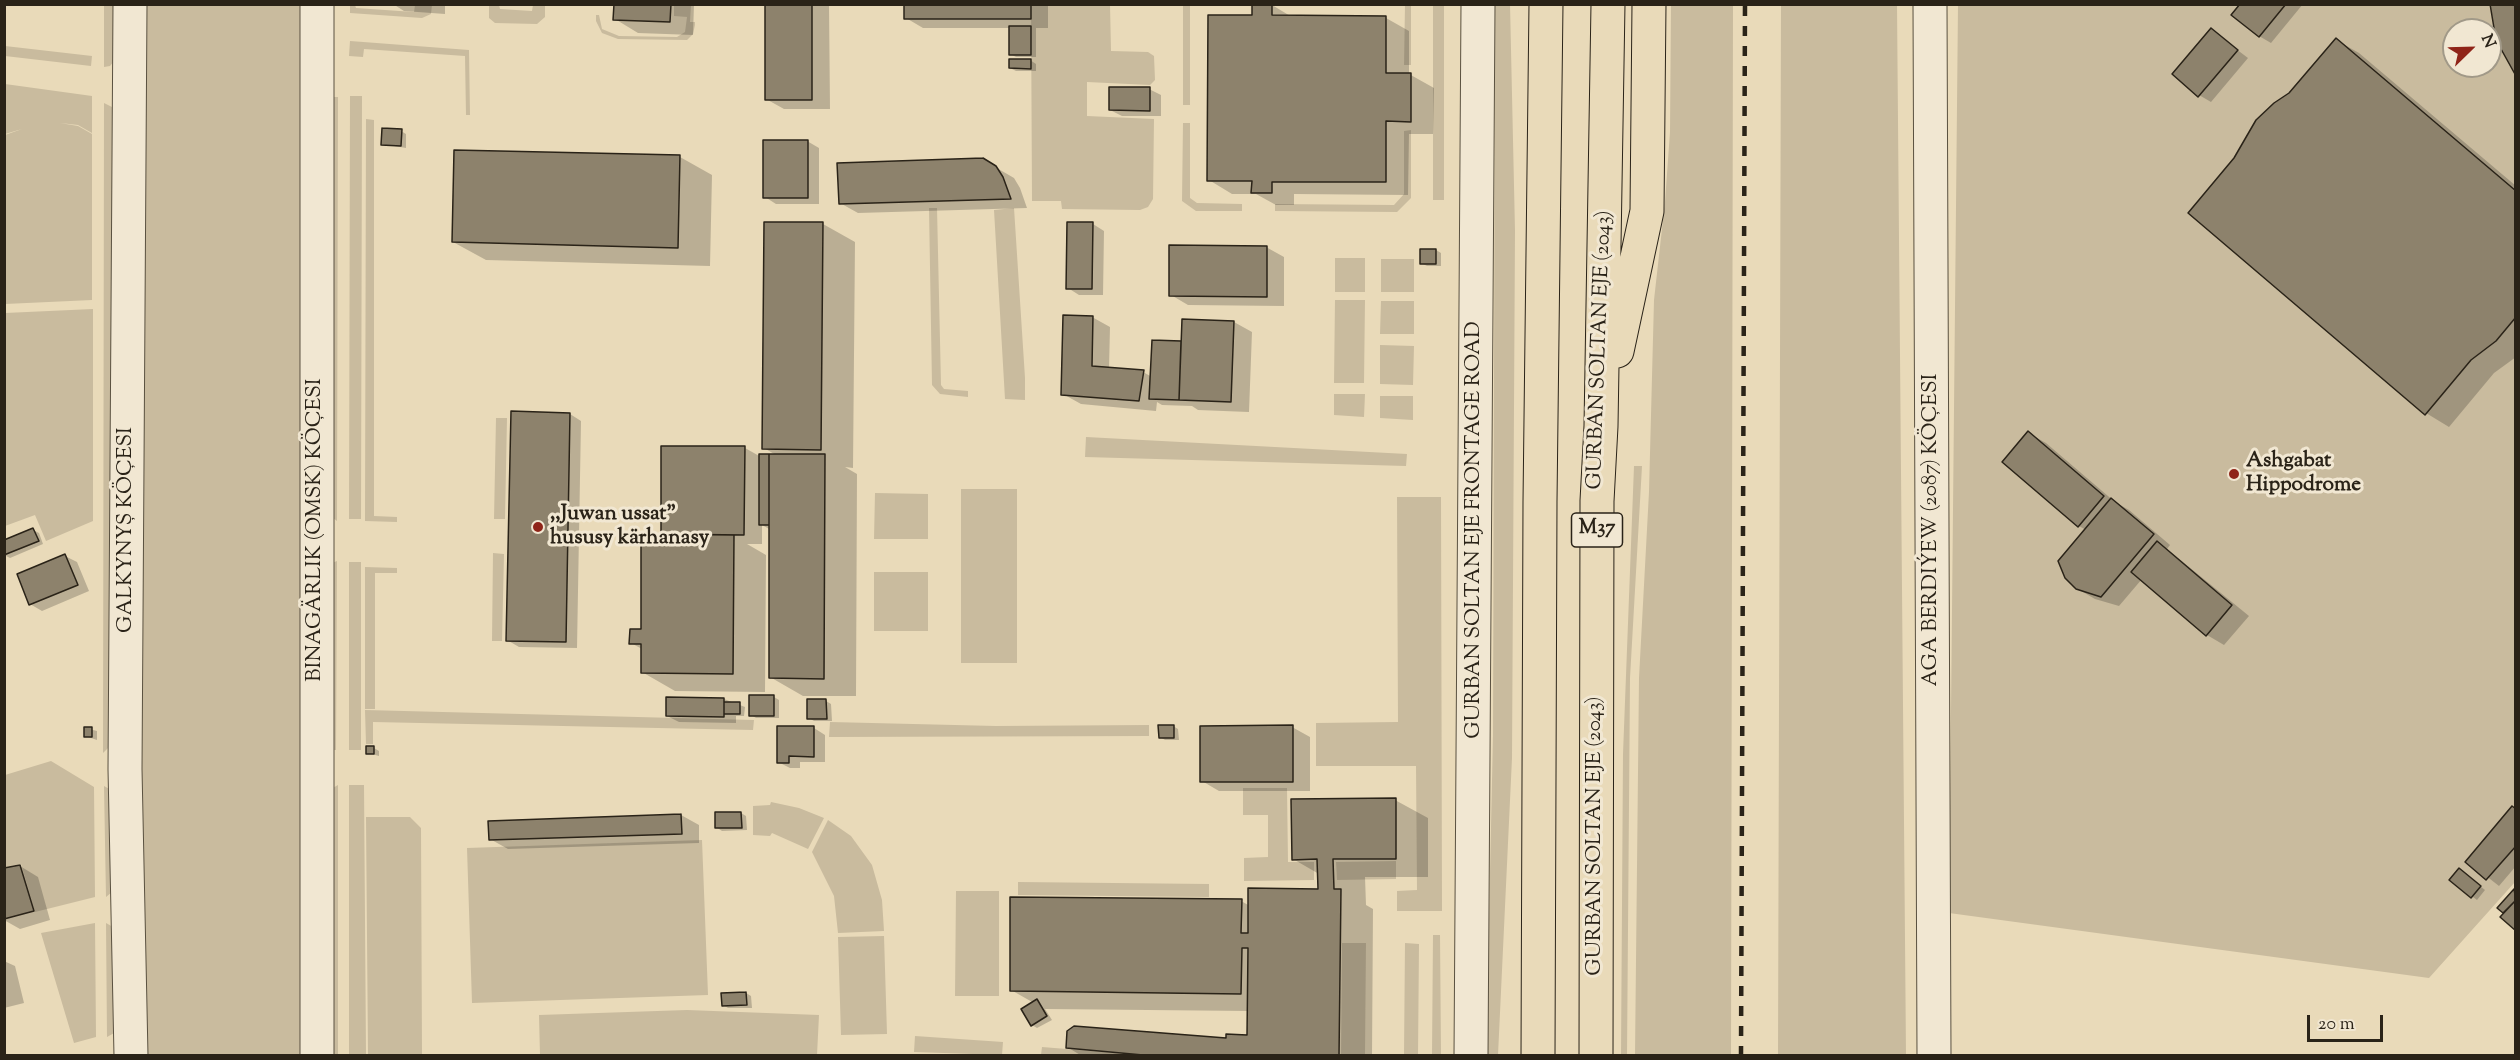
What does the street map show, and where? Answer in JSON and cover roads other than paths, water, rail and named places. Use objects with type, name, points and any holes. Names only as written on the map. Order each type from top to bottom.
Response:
[{"type":"highway","points":[[1538,1056],[1540,501],[1546,4]]},
{"type":"highway","name":"GURBAN SOLTAN EJE (2043)","points":[[1596,1056],[1597,501],[1601,426],[1608,4]]},
{"type":"highway","points":[[1601,426],[1647,211],[1649,4]]},
{"type":"street","name":"GALKYNYŞ KÖÇESI","points":[[130,4],[125,769],[131,1056]]},
{"type":"street","name":"BINAGÄRLIK (OMSK) KÖÇESI","points":[[317,4],[317,1056]]},
{"type":"street","name":"GURBAN SOLTAN EJE FRONTAGE ROAD","points":[[1471,1056],[1478,4]]},
{"type":"street","name":"AGA BERDIÝEW (2087) KÖÇESI","points":[[1930,4],[1934,1056]]},
{"type":"railway","points":[[1741,1056],[1745,4]]},
{"type":"place","name":"Ashgabat Hippodrome","points":[[2234,474]]},
{"type":"place","name":",,Juwan ussat\" hususy kärhanasy","points":[[538,527]]}]
